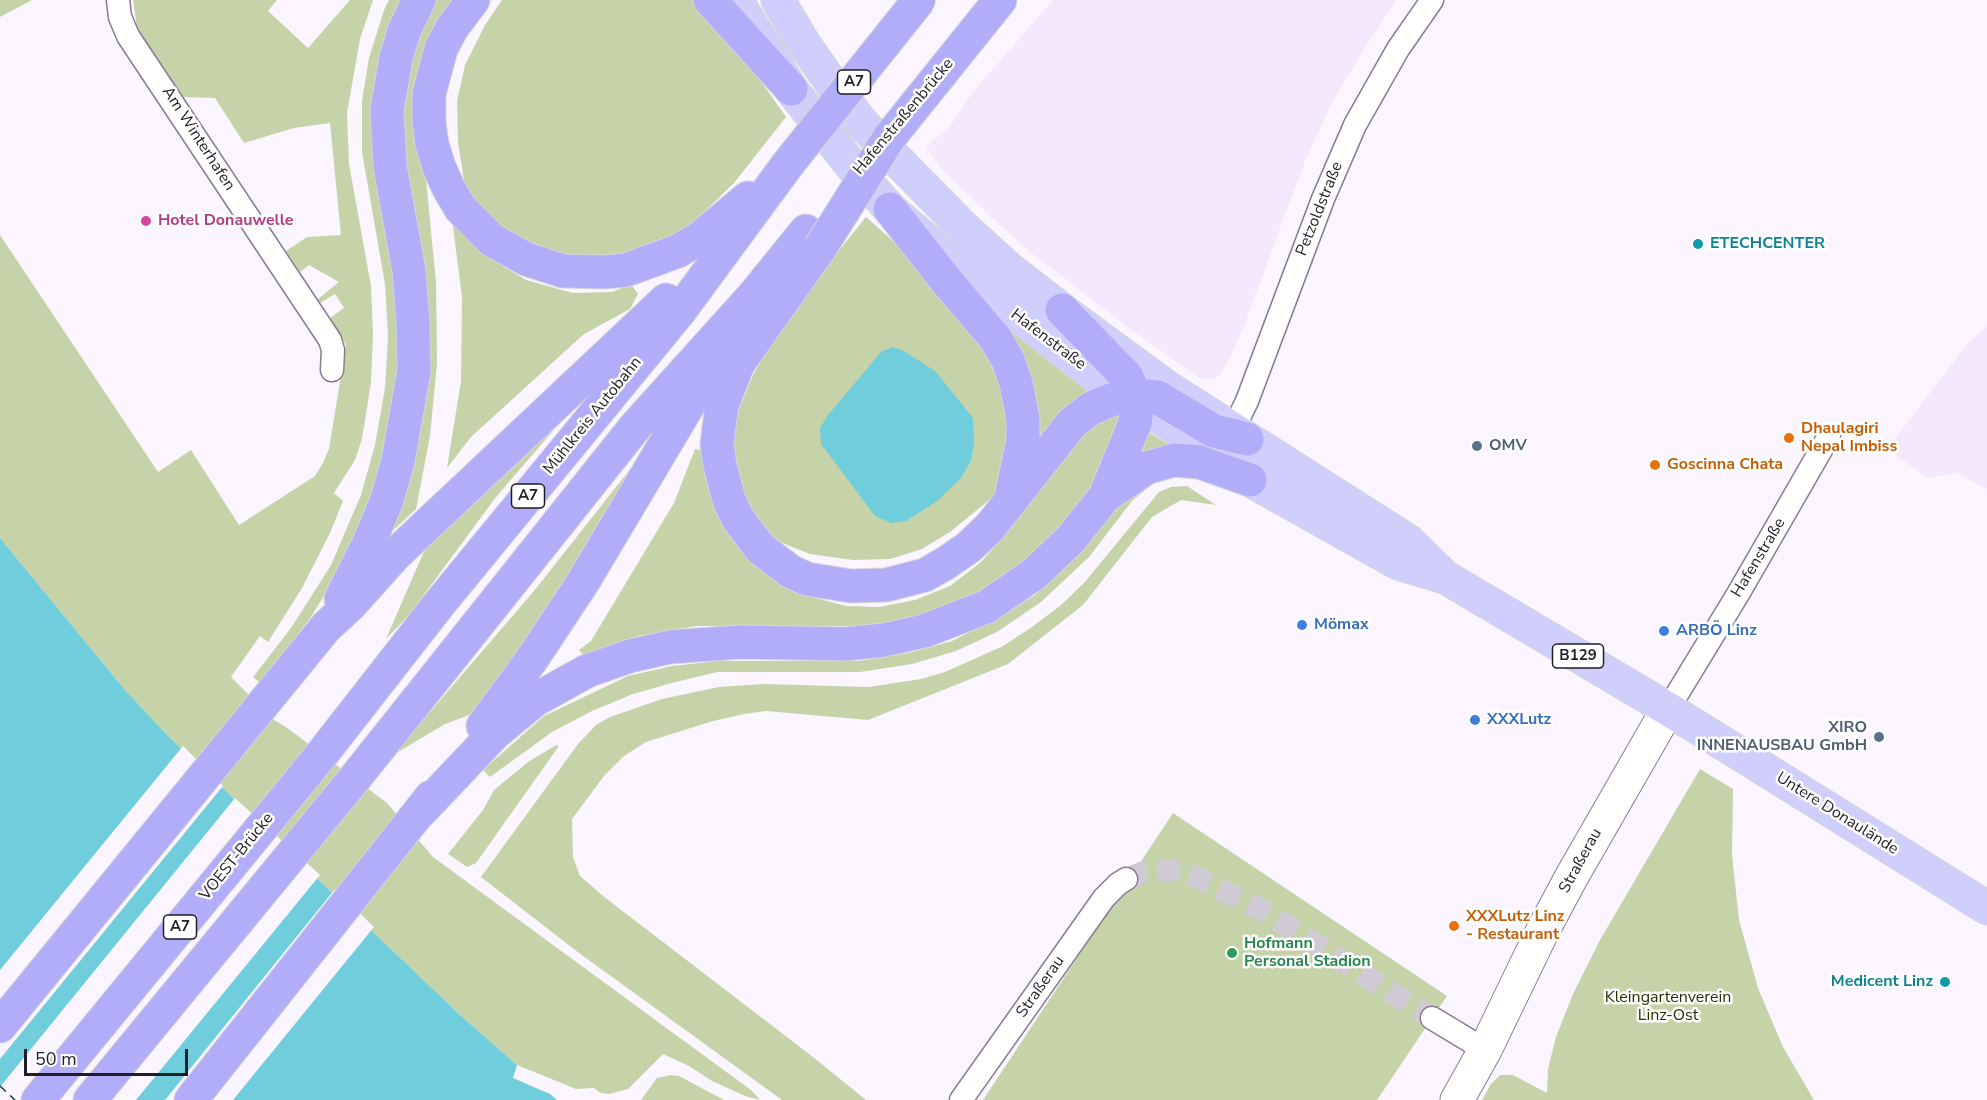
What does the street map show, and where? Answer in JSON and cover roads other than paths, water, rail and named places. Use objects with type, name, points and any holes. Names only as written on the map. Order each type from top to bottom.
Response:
[{"type":"highway","points":[[326,627],[368,545],[387,500],[398,461],[411,395],[414,371],[412,299],[390,166],[387,110],[396,58],[404,31],[419,0]]},
{"type":"highway","points":[[473,0],[452,28],[441,49],[429,94],[429,122],[432,144],[449,189],[461,209],[492,240],[526,259],[563,270],[605,272],[626,270],[678,252],[700,238],[775,178]]},
{"type":"highway","points":[[710,0],[791,89]]},
{"type":"highway","name":"A7","points":[[775,178],[919,0]]},
{"type":"highway","name":"Hafenstraßenbrücke","points":[[813,240],[889,138],[999,0]]},
{"type":"highway","name":"Mühlkreis Autobahn","points":[[322,754],[440,603],[679,312],[775,178]]},
{"type":"highway","points":[[890,209],[995,338],[1008,360],[1016,383],[1023,419],[1023,440],[1019,465],[1010,500]]},
{"type":"highway","points":[[0,1026],[326,627],[351,604],[395,555],[734,237]]},
{"type":"highway","points":[[813,240],[738,364],[722,405],[717,445],[729,500],[738,519],[761,549],[776,562],[807,579],[851,586],[886,585],[905,582],[925,575],[946,563],[969,547],[990,527],[1072,423],[1101,403],[1157,397],[1214,431],[1240,434]]},
{"type":"highway","name":"A7","points":[[90,1100],[355,778],[635,427],[755,294],[813,240]]},
{"type":"highway","points":[[191,1100],[419,813],[532,659],[577,592],[755,294]]},
{"type":"highway","points":[[419,813],[495,733],[535,700],[587,671],[630,656],[670,647],[741,642],[845,644],[884,640],[924,631],[986,607],[1034,574],[1071,539],[1105,496],[1135,423],[1131,385],[1117,365],[1062,310]]},
{"type":"highway","points":[[1105,496],[1146,468],[1174,460],[1199,462],[1250,480]]},
{"type":"highway","name":"VOEST-Brücke","points":[[38,1100],[322,754]]},
{"type":"main road","name":"Hafenstraße","points":[[736,0],[791,89],[840,152],[890,209],[1025,323],[1219,456],[1250,480],[1398,563],[1445,577]]},
{"type":"main road","name":"Hafenstraße","points":[[778,0],[804,44],[835,88],[875,137],[929,195],[1008,268],[1168,388],[1408,541],[1445,577],[1678,714]]},
{"type":"main road","name":"Untere Donaulände","points":[[1678,714],[1987,908]]},
{"type":"main road","name":"Straßerau","points":[[1457,1100],[1485,1050],[1562,894],[1631,771],[1678,714]]},
{"type":"street","name":"Am Winterhafen","points":[[118,0],[120,17],[128,36],[330,340],[333,350],[332,370]]},
{"type":"street","name":"Petzoldstraße","points":[[1240,434],[1248,401],[1323,199],[1355,125],[1398,49],[1432,0]]},
{"type":"street","name":"Hafenstraße","points":[[1678,714],[1743,585],[1829,436]]},
{"type":"street","name":"Straßerau","points":[[961,1100],[1104,898],[1126,879]]},
{"type":"street","points":[[1432,1018],[1485,1050]]},
{"type":"water","points":[[893,347],[904,351],[935,371],[973,418],[974,443],[971,461],[960,479],[937,501],[906,521],[891,523],[875,516],[821,444],[820,428],[828,415],[882,351]]},
{"type":"water","points":[[0,538],[125,690],[169,737],[460,1015],[517,1065],[513,1078],[550,1094],[557,1100],[0,1100]]},
{"type":"tunnel","points":[[1126,879],[1144,872],[1182,870],[1265,912],[1432,1018]]},
{"type":"place","name":"Hotel Donauwelle","points":[[146,221]]},
{"type":"place","name":"ETECHCENTER","points":[[1698,244]]},
{"type":"place","name":"Dhaulagiri Nepal Imbiss","points":[[1789,438]]},
{"type":"place","name":"OMV","points":[[1477,446]]},
{"type":"place","name":"Goscinna Chata","points":[[1655,465]]},
{"type":"place","name":"Mömax","points":[[1302,625]]},
{"type":"place","name":"ARBÖ Linz","points":[[1664,631]]},
{"type":"place","name":"XXXLutz","points":[[1475,720]]},
{"type":"place","name":"XIRO INNENAUSBAU GmbH","points":[[1879,737]]},
{"type":"place","name":"XXXLutz Linz - Restaurant","points":[[1454,926]]},
{"type":"place","name":"Hofmann Personal Stadion","points":[[1232,953]]},
{"type":"place","name":"Medicent Linz","points":[[1945,982]]},
{"type":"park label","name":"Kleingartenverein Linz-Ost","points":[[1668,1007]]}]
